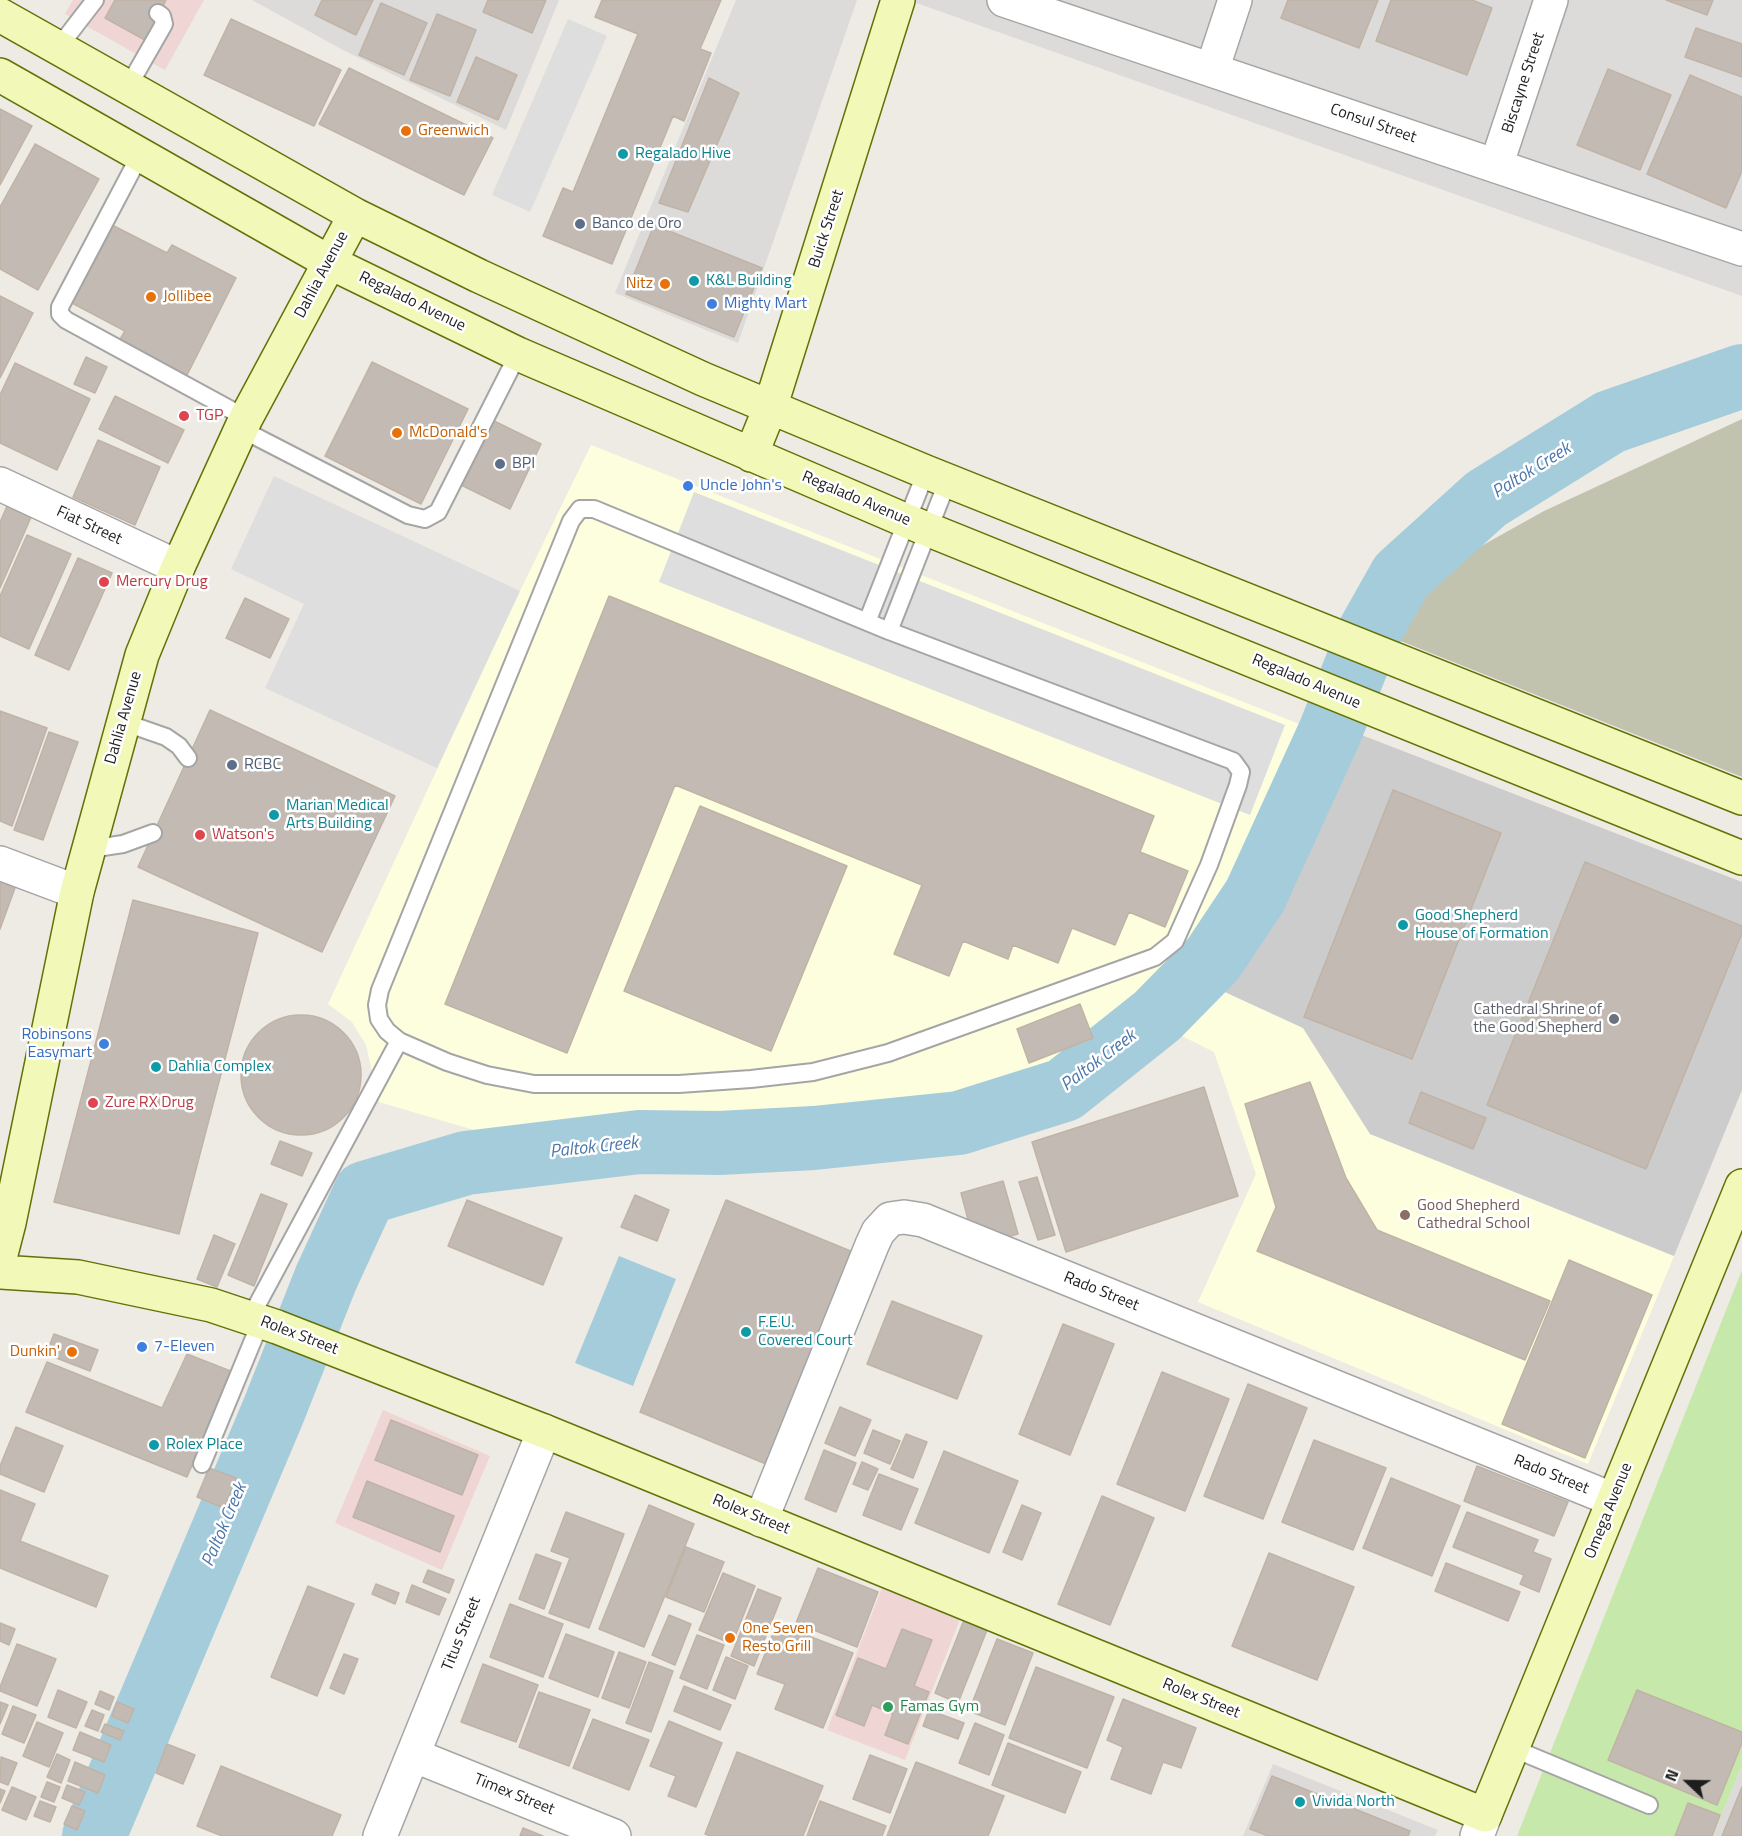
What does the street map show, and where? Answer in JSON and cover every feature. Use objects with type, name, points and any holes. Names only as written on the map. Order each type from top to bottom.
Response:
[{"type":"street","name":"Buick Street","points":[[751,455],[770,408],[898,0]]},
{"type":"street","name":"Consul Street","points":[[1004,0],[1742,249]]},
{"type":"street","points":[[1212,70],[1235,0]]},
{"type":"street","name":"Biscayne Street","points":[[1496,166],[1551,0]]},
{"type":"street","points":[[0,15],[354,215],[703,380],[1742,798]]},
{"type":"street","name":"Regalado Avenue","points":[[0,75],[329,262],[519,354],[918,525],[1742,858]]},
{"type":"street","name":"Dahlia Avenue","points":[[0,1258],[12,1212],[77,892],[142,655],[178,567],[244,424],[354,215]]},
{"type":"street","name":"Fiat Street","points":[[0,484],[178,567]]},
{"type":"street","points":[[0,863],[77,892]]},
{"type":"street","name":"Omega Avenue","points":[[1481,1826],[1742,1186]]},
{"type":"street","name":"Rado Street","points":[[761,1520],[878,1232],[890,1219],[904,1216],[923,1220],[1614,1500]]},
{"type":"street","name":"Rolex Street","points":[[0,1272],[78,1277],[211,1305],[263,1322],[544,1431],[761,1520],[1481,1826]]},
{"type":"street","name":"Titus Street","points":[[380,1836],[544,1431]]},
{"type":"street","name":"Timex Street","points":[[413,1755],[614,1836]]},
{"type":"lane","points":[[58,48],[95,0]]},
{"type":"lane","points":[[128,87],[164,24],[162,16],[158,13]]},
{"type":"lane","points":[[140,155],[60,307],[60,314],[66,320],[244,424],[408,515],[425,519],[438,512],[519,354]]},
{"type":"lane","points":[[890,631],[918,525],[937,476]]},
{"type":"lane","points":[[867,622],[918,525],[937,476]]},
{"type":"lane","points":[[580,509],[594,509],[890,631],[1233,761],[1240,772],[1238,784],[1209,865],[1175,941],[1155,957],[888,1053],[813,1072],[752,1079],[679,1084],[534,1084],[487,1076],[447,1062],[399,1041],[387,1031],[379,1019],[377,1005],[380,990],[571,521],[580,509]]},
{"type":"lane","points":[[123,722],[166,737],[179,746],[188,758]]},
{"type":"lane","points":[[90,849],[123,844],[153,833]]},
{"type":"lane","points":[[202,1464],[263,1322],[399,1041]]},
{"type":"lane","points":[[1512,1748],[1649,1805]]},
{"type":"shaded area","points":[[73,0],[204,0],[165,70],[65,14]]},
{"type":"shaded area","points":[[252,0],[559,0],[506,130],[343,50]]},
{"type":"shaded area","points":[[736,0],[857,0],[738,343],[615,293]]},
{"type":"shaded area","points":[[908,0],[1742,0],[1742,296]]},
{"type":"shaded area","points":[[568,19],[607,36],[530,212],[492,195]]},
{"type":"shaded area","points":[[1742,419],[1742,777],[1393,638],[1449,564],[1544,511]]},
{"type":"shaded area","points":[[591,445],[1307,727],[1252,868],[1232,909],[1183,970],[1106,1037],[976,1096],[848,1109],[494,1136],[379,1102],[366,1045],[352,1022],[328,1004],[520,591]]},
{"type":"shaded area","points":[[274,476],[520,591],[437,768],[265,688],[304,604],[231,569]]},
{"type":"shaded area","points":[[694,492],[1285,725],[1250,815],[659,582]]},
{"type":"shaded area","points":[[1359,734],[1742,882],[1742,1090],[1674,1256],[1370,1134],[1303,1028],[1214,987],[1265,905],[1324,790]]},
{"type":"shaded area","name":"Good Shepherd Cathedral School","points":[[1214,987],[1303,1028],[1370,1134],[1674,1256],[1588,1464],[1198,1302],[1256,1174],[1214,1052],[1176,1033]]},
{"type":"shaded area","points":[[383,1410],[490,1456],[442,1570],[335,1523]]},
{"type":"shaded area","points":[[882,1588],[960,1619],[905,1760],[827,1730]]},
{"type":"shaded area","name":"Vivida North","points":[[1273,1764],[1438,1830],[1435,1836],[1243,1836]]},
{"type":"shaded area","points":[[1742,1765],[1742,1836],[1713,1836]]},
{"type":"green space","points":[[1742,1270],[1742,1765],[1713,1836],[1517,1836]]},
{"type":"water","points":[[619,1256],[676,1279],[633,1386],[575,1363]]},
{"type":"building","points":[[115,0],[166,0],[145,40],[105,18]]},
{"type":"building","points":[[322,0],[373,0],[356,35],[315,15]]},
{"type":"building","points":[[488,0],[546,0],[532,33],[483,12]]},
{"type":"building","name":"Regalado Hive","points":[[602,0],[721,0],[700,49],[711,53],[684,121],[673,116],[612,264],[543,236],[563,188],[573,192],[638,34],[595,17]]},
{"type":"building","points":[[1288,0],[1378,0],[1359,48],[1281,18]]},
{"type":"building","points":[[1391,0],[1472,0],[1492,8],[1467,75],[1376,41]]},
{"type":"building","points":[[1666,0],[1713,0],[1707,15]]},
{"type":"building","points":[[381,3],[427,23],[404,75],[359,55]]},
{"type":"building","points":[[437,14],[476,30],[450,96],[410,80]]},
{"type":"building","points":[[231,19],[341,70],[314,126],[204,75]]},
{"type":"building","points":[[1696,28],[1742,44],[1742,77],[1685,57]]},
{"type":"building","points":[[476,57],[517,75],[498,120],[457,102]]},
{"type":"building","name":"Greenwich","points":[[349,68],[493,138],[464,195],[319,124]]},
{"type":"building","points":[[1608,69],[1671,95],[1640,170],[1577,145]]},
{"type":"building","points":[[1690,75],[1742,97],[1742,171],[1726,208],[1647,174]]},
{"type":"building","points":[[709,78],[739,93],[688,212],[659,203]]},
{"type":"building","points":[[0,109],[32,126],[0,185]]},
{"type":"building","points":[[35,144],[99,179],[38,290],[0,269],[0,207]]},
{"type":"building","points":[[112,225],[167,253],[172,245],[236,278],[187,375],[119,341],[125,331],[72,303]]},
{"type":"building","name":"K&L Building","points":[[654,225],[762,268],[734,337],[626,294]]},
{"type":"building","points":[[0,296],[33,313],[0,378]]},
{"type":"building","points":[[86,357],[107,367],[95,393],[74,384]]},
{"type":"building","name":"McDonald's","points":[[372,362],[468,409],[421,504],[325,456]]},
{"type":"building","points":[[15,363],[90,399],[57,470],[0,443],[0,395]]},
{"type":"building","points":[[115,396],[184,430],[168,463],[99,429]]},
{"type":"building","name":"BPI","points":[[490,419],[541,444],[510,509],[459,484]]},
{"type":"building","points":[[98,440],[160,467],[135,525],[73,497]]},
{"type":"building","points":[[8,504],[32,515],[0,588],[0,522]]},
{"type":"building","points":[[27,535],[71,554],[29,649],[0,636],[0,596]]},
{"type":"building","points":[[78,558],[112,573],[69,670],[35,655]]},
{"type":"building","points":[[609,596],[1154,816],[1140,852],[1188,871],[1165,927],[1129,912],[1115,945],[1072,928],[1058,963],[1013,945],[1008,959],[963,941],[949,976],[894,954],[922,885],[675,785],[567,1053],[445,1004]]},
{"type":"building","points":[[245,598],[289,619],[270,658],[226,638]]},
{"type":"building","name":"Marian Medical Arts Building","points":[[210,710],[395,796],[322,952],[138,867]]},
{"type":"building","points":[[0,711],[47,728],[12,826],[0,821]]},
{"type":"building","points":[[49,732],[78,742],[43,840],[14,830]]},
{"type":"building","name":"Good Shepherd House of Formation","points":[[1393,790],[1501,833],[1412,1059],[1304,1017]]},
{"type":"building","points":[[700,806],[847,866],[771,1051],[624,991]]},
{"type":"building","name":"Cathedral Shrine of the Good Shepherd","points":[[1585,862],[1742,926],[1742,933],[1646,1169],[1487,1105]]},
{"type":"building","points":[[0,873],[10,876],[7,885],[15,888],[0,929]]},
{"type":"building","name":"Dahlia Complex","points":[[133,900],[258,933],[179,1234],[54,1202]]},
{"type":"building","points":[[1080,1004],[1093,1038],[1029,1063],[1017,1029]]},
{"type":"building","points":[[301,1015],[324,1019],[344,1032],[357,1052],[361,1075],[357,1098],[344,1118],[324,1131],[301,1135],[278,1131],[258,1118],[245,1098],[241,1075],[245,1052],[258,1032],[278,1019]]},
{"type":"building","points":[[1310,1082],[1346,1178],[1377,1230],[1550,1301],[1525,1360],[1257,1251],[1276,1207],[1245,1104]]},
{"type":"building","points":[[1204,1087],[1238,1196],[1066,1252],[1032,1142]]},
{"type":"building","points":[[1421,1092],[1486,1118],[1473,1149],[1409,1123]]},
{"type":"building","points":[[280,1141],[312,1153],[302,1176],[271,1164]]},
{"type":"building","points":[[1037,1177],[1055,1235],[1038,1240],[1019,1182]]},
{"type":"building","points":[[1003,1181],[1018,1234],[975,1246],[961,1193]]},
{"type":"building","points":[[261,1194],[287,1204],[254,1286],[228,1275]]},
{"type":"building","points":[[635,1195],[669,1210],[657,1241],[621,1227]]},
{"type":"building","points":[[467,1200],[562,1238],[543,1285],[448,1246]]},
{"type":"building","name":"F.E.U. Covered Court","points":[[726,1200],[853,1252],[766,1464],[640,1412]]},
{"type":"building","points":[[214,1235],[235,1244],[217,1287],[197,1279]]},
{"type":"building","points":[[1569,1260],[1652,1295],[1585,1458],[1502,1424]]},
{"type":"building","points":[[892,1301],[982,1336],[957,1399],[867,1364]]},
{"type":"building","points":[[1063,1324],[1114,1344],[1070,1455],[1019,1434]]},
{"type":"building","name":"Dunkin'","points":[[54,1334],[98,1350],[90,1371],[46,1354]]},
{"type":"building","name":"Rolex Place","points":[[187,1354],[233,1372],[187,1477],[26,1412],[47,1362],[162,1408]]},
{"type":"building","points":[[1162,1372],[1229,1399],[1185,1511],[1117,1484]]},
{"type":"building","points":[[1248,1384],[1307,1408],[1263,1519],[1204,1496]]},
{"type":"building","points":[[840,1407],[871,1420],[855,1456],[825,1443]]},
{"type":"building","points":[[391,1420],[478,1455],[462,1495],[375,1460]]},
{"type":"building","points":[[16,1427],[63,1446],[44,1492],[0,1474],[0,1466]]},
{"type":"building","points":[[873,1430],[900,1441],[890,1464],[864,1453]]},
{"type":"building","points":[[906,1434],[927,1442],[913,1478],[891,1469]]},
{"type":"building","points":[[1314,1440],[1386,1468],[1353,1550],[1282,1522]]},
{"type":"building","points":[[824,1450],[856,1463],[836,1512],[805,1499]]},
{"type":"building","points":[[944,1451],[1018,1481],[989,1553],[915,1523]]},
{"type":"building","points":[[862,1462],[878,1469],[868,1490],[853,1484]]},
{"type":"building","points":[[1477,1466],[1568,1502],[1554,1536],[1464,1501]]},
{"type":"building","points":[[209,1468],[236,1478],[224,1508],[197,1497]]},
{"type":"building","points":[[879,1474],[918,1489],[901,1530],[863,1515]]},
{"type":"building","points":[[1391,1478],[1460,1506],[1432,1576],[1363,1548]]},
{"type":"building","points":[[367,1481],[454,1516],[440,1552],[353,1517]]},
{"type":"building","points":[[0,1490],[35,1504],[20,1541],[108,1576],[96,1607],[0,1568]]},
{"type":"building","points":[[1102,1496],[1154,1518],[1110,1625],[1058,1604]]},
{"type":"building","points":[[649,1505],[694,1524],[644,1647],[599,1629]]},
{"type":"building","points":[[1022,1505],[1041,1513],[1022,1560],[1003,1552]]},
{"type":"building","points":[[566,1512],[624,1534],[589,1628],[549,1613],[570,1558],[551,1551]]},
{"type":"building","points":[[1467,1512],[1538,1540],[1533,1552],[1551,1559],[1539,1592],[1520,1584],[1524,1575],[1453,1547]]},
{"type":"building","points":[[686,1547],[724,1562],[704,1612],[666,1597]]},
{"type":"building","points":[[1269,1553],[1354,1587],[1317,1680],[1232,1646]]},
{"type":"building","points":[[536,1554],[561,1563],[544,1609],[519,1599]]},
{"type":"building","points":[[1446,1563],[1520,1592],[1508,1621],[1435,1591]]},
{"type":"building","points":[[818,1568],[878,1592],[857,1647],[796,1623]]},
{"type":"building","points":[[428,1570],[454,1580],[449,1593],[423,1582]]},
{"type":"building","points":[[723,1573],[755,1586],[732,1644],[699,1630]]},
{"type":"building","points":[[376,1584],[399,1593],[395,1604],[372,1594]]},
{"type":"building","points":[[412,1585],[446,1599],[439,1615],[406,1602]]},
{"type":"building","points":[[308,1586],[354,1604],[317,1696],[271,1677]]},
{"type":"building","points":[[758,1589],[781,1598],[754,1666],[731,1656]]},
{"type":"building","points":[[510,1604],[563,1624],[543,1677],[490,1657]]},
{"type":"building","points":[[669,1615],[691,1624],[675,1665],[652,1655]]},
{"type":"building","points":[[964,1620],[987,1630],[958,1703],[935,1693]]},
{"type":"building","points":[[0,1623],[15,1629],[9,1645],[0,1641]]},
{"type":"building","points":[[777,1624],[853,1653],[823,1728],[775,1709],[785,1684],[757,1674]]},
{"type":"building","points":[[902,1629],[932,1640],[914,1686],[929,1692],[908,1744],[885,1735],[893,1714],[872,1705],[864,1726],[836,1715],[858,1658],[886,1669]]},
{"type":"building","points":[[566,1634],[614,1652],[598,1697],[549,1678]]},
{"type":"building","points":[[697,1635],[724,1645],[707,1689],[680,1678]]},
{"type":"building","points":[[997,1639],[1033,1653],[1005,1725],[969,1711]]},
{"type":"building","points":[[17,1644],[56,1659],[37,1706],[0,1691]]},
{"type":"building","points":[[619,1652],[646,1662],[629,1708],[602,1698]]},
{"type":"building","points":[[344,1654],[358,1659],[344,1694],[330,1688]]},
{"type":"building","points":[[726,1657],[748,1666],[735,1699],[713,1690]]},
{"type":"building","points":[[649,1662],[673,1671],[651,1732],[626,1723]]},
{"type":"building","points":[[483,1664],[538,1685],[516,1742],[461,1722]]},
{"type":"building","points":[[1036,1667],[1114,1697],[1087,1768],[1009,1738]]},
{"type":"building","points":[[684,1686],[731,1705],[720,1730],[674,1711]]},
{"type":"building","points":[[58,1690],[87,1702],[76,1728],[48,1717]]},
{"type":"building","points":[[1637,1690],[1742,1732],[1742,1743],[1717,1805],[1608,1760]]},
{"type":"building","points":[[100,1691],[114,1697],[109,1710],[95,1704]]},
{"type":"building","points":[[539,1692],[590,1710],[569,1766],[519,1747]]},
{"type":"building","points":[[1123,1699],[1196,1728],[1181,1768],[1163,1762],[1151,1794],[1111,1779],[1123,1747],[1107,1740]]},
{"type":"building","points":[[0,1702],[8,1705],[0,1724]]},
{"type":"building","points":[[117,1702],[134,1709],[128,1723],[112,1716]]},
{"type":"building","points":[[13,1706],[36,1715],[24,1743],[2,1734]]},
{"type":"building","points":[[92,1710],[104,1715],[98,1731],[85,1726]]},
{"type":"building","points":[[929,1710],[964,1723],[958,1739],[923,1726]]},
{"type":"building","points":[[593,1719],[649,1740],[629,1790],[573,1768]]},
{"type":"building","points":[[669,1721],[722,1743],[696,1807],[668,1796],[676,1776],[650,1766]]},
{"type":"building","points":[[37,1722],[63,1733],[49,1767],[23,1756]]},
{"type":"building","points":[[975,1723],[1004,1735],[989,1775],[959,1763]]},
{"type":"building","points":[[105,1724],[124,1731],[120,1740],[101,1732]]},
{"type":"building","points":[[80,1732],[111,1745],[104,1762],[73,1750]]},
{"type":"building","points":[[1008,1743],[1081,1772],[1065,1813],[992,1785]]},
{"type":"building","points":[[167,1744],[195,1755],[183,1784],[156,1773]]},
{"type":"building","points":[[737,1752],[823,1786],[803,1836],[710,1836],[705,1834]]},
{"type":"building","points":[[57,1754],[70,1760],[61,1783],[47,1777]]},
{"type":"building","points":[[870,1755],[907,1769],[890,1813],[853,1799]]},
{"type":"building","points":[[1,1757],[17,1763],[8,1785],[0,1782]]},
{"type":"building","points":[[75,1762],[105,1775],[98,1793],[68,1781]]},
{"type":"building","points":[[916,1762],[1004,1796],[988,1836],[887,1836]]},
{"type":"building","points":[[221,1766],[341,1815],[332,1836],[222,1836],[197,1826]]},
{"type":"building","name":"Vivida North","points":[[1272,1776],[1410,1831],[1408,1836],[1268,1836],[1250,1829]]},
{"type":"building","points":[[47,1782],[60,1787],[54,1802],[41,1797]]},
{"type":"building","points":[[67,1785],[85,1792],[79,1805],[62,1798]]},
{"type":"building","points":[[12,1787],[36,1797],[26,1820],[2,1810]]},
{"type":"building","points":[[1742,1787],[1742,1836],[1722,1836]]},
{"type":"building","points":[[0,1789],[5,1791],[0,1803]]},
{"type":"building","points":[[40,1801],[56,1807],[50,1822],[34,1816]]},
{"type":"building","points":[[820,1801],[886,1826],[882,1836],[807,1836]]},
{"type":"building","points":[[1688,1803],[1720,1815],[1712,1836],[1675,1836]]},
{"type":"building","points":[[72,1806],[85,1811],[77,1830],[64,1824]]},
{"type":"building","points":[[523,1828],[543,1836],[520,1836]]},
{"type":"waterway","name":"Paltok Creek","points":[[94,1836],[273,1412],[326,1278],[365,1193],[466,1163],[639,1142],[719,1143],[814,1138],[959,1123],[1064,1090],[1157,1016],[1213,959],[1255,896],[1330,732],[1370,631],[1401,576],[1486,499],[1610,422],[1742,376]]},
{"type":"place","name":"Greenwich","points":[[406,131]]},
{"type":"place","name":"Regalado Hive","points":[[623,154]]},
{"type":"place","name":"Banco de Oro","points":[[580,224]]},
{"type":"place","name":"K&L Building","points":[[694,281]]},
{"type":"place","name":"Nitz","points":[[665,284]]},
{"type":"place","name":"Jollibee","points":[[151,297]]},
{"type":"place","name":"Mighty Mart","points":[[712,304]]},
{"type":"place","name":"TGP","points":[[184,416]]},
{"type":"place","name":"McDonald's","points":[[397,433]]},
{"type":"place","name":"BPI","points":[[500,464]]},
{"type":"place","name":"Uncle John's","points":[[688,486]]},
{"type":"place","name":"Mercury Drug","points":[[104,582]]},
{"type":"place","name":"RCBC","points":[[232,765]]},
{"type":"place","name":"Marian Medical Arts Building","points":[[274,815]]},
{"type":"place","name":"Watson's","points":[[200,835]]},
{"type":"place","name":"Good Shepherd House of Formation","points":[[1403,925]]},
{"type":"place","name":"Cathedral Shrine of the Good Shepherd","points":[[1614,1019]]},
{"type":"place","name":"Robinsons Easymart","points":[[104,1044]]},
{"type":"place","name":"Dahlia Complex","points":[[156,1067]]},
{"type":"place","name":"Zure RX Drug","points":[[93,1103]]},
{"type":"place","name":"Good Shepherd Cathedral School","points":[[1405,1215]]},
{"type":"place","name":"F.E.U. Covered Court","points":[[746,1332]]},
{"type":"place","name":"7-Eleven","points":[[142,1347]]},
{"type":"place","name":"Dunkin'","points":[[72,1352]]},
{"type":"place","name":"Rolex Place","points":[[154,1445]]},
{"type":"place","name":"One Seven Resto Grill","points":[[730,1638]]},
{"type":"place","name":"Famas Gym","points":[[888,1707]]},
{"type":"place","name":"Vivida North","points":[[1300,1802]]}]
